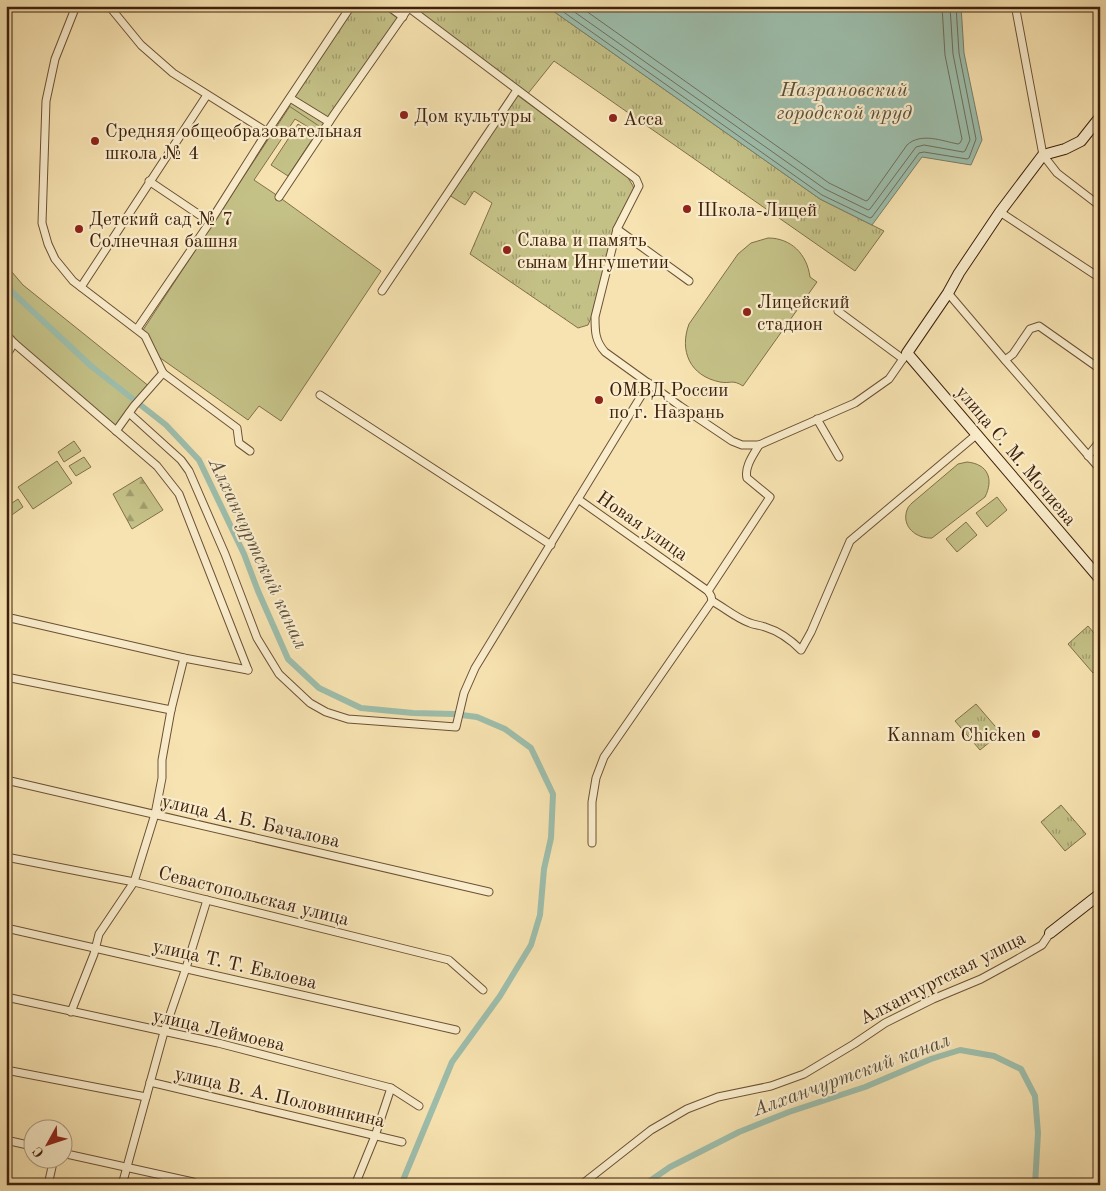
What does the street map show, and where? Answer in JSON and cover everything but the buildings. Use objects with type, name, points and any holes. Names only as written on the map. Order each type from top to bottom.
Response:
[{"type":"street","points":[[76,6],[55,59],[46,101],[42,224],[48,244],[55,260],[74,281],[145,336],[163,373],[237,428],[239,444],[250,451]]},
{"type":"street","points":[[109,6],[141,45],[173,73],[267,132]]},
{"type":"street","points":[[137,329],[210,222],[350,6]]},
{"type":"street","points":[[388,6],[403,17]]},
{"type":"street","points":[[1019,6],[1016,10],[1043,155],[1056,173],[1100,206]]},
{"type":"street","points":[[280,197],[329,122],[410,7],[636,179],[639,186],[617,230],[596,317],[595,332],[600,346],[605,352],[648,383],[732,441],[742,445],[759,445],[855,403],[889,379],[948,293],[959,273],[1000,212],[1043,155],[1065,149],[1080,141],[1100,117]]},
{"type":"street","points":[[382,291],[517,90]]},
{"type":"street","points":[[81,286],[207,95]]},
{"type":"street","points":[[290,98],[329,122]]},
{"type":"street","points":[[149,181],[210,222]]},
{"type":"street","points":[[1000,212],[1100,278]]},
{"type":"street","points":[[617,230],[689,281]]},
{"type":"street","points":[[948,293],[1100,469]]},
{"type":"street","points":[[838,311],[905,356]]},
{"type":"street","points":[[1005,360],[1013,354],[1030,329],[1039,326],[1100,369]]},
{"type":"street","points":[[6,334],[157,466],[179,494],[248,670],[184,658],[6,617]]},
{"type":"street","points":[[6,356],[14,342]]},
{"type":"street","name":"улица С. М. Мочиева","points":[[905,356],[1100,579]]},
{"type":"street","points":[[116,431],[134,406],[163,373]]},
{"type":"street","name":"Новая улица","points":[[648,383],[578,499],[708,592]]},
{"type":"street","points":[[320,395],[551,545]]},
{"type":"street","points":[[129,413],[181,460],[189,471],[225,554],[257,638],[279,674],[310,704],[326,712],[348,719],[456,727],[464,693],[475,668],[578,499]]},
{"type":"street","points":[[817,420],[839,457]]},
{"type":"street","points":[[759,445],[748,466],[746,475],[747,478],[770,497],[708,592],[712,601],[731,614],[749,623],[765,627],[780,634],[801,650],[811,632],[850,541],[976,435]]},
{"type":"street","points":[[1088,456],[1100,441]]},
{"type":"street","points":[[592,843],[592,802],[596,778],[604,757],[712,601]]},
{"type":"street","points":[[71,1012],[99,934],[134,882],[155,814],[171,710],[184,658]]},
{"type":"street","points":[[6,677],[171,710]]},
{"type":"street","name":"улица А. Б. Бачалова","points":[[6,780],[489,892]]},
{"type":"street","name":"Севастопольская улица","points":[[6,857],[134,882],[449,960],[483,990]]},
{"type":"street","name":"Алханчуртская улица","points":[[581,1185],[651,1130],[687,1110],[718,1097],[771,1086],[804,1074],[854,1044],[884,1023],[933,999],[981,979],[1021,957],[1042,945],[1050,933],[1100,894]]},
{"type":"street","points":[[122,1185],[164,1032],[207,900]]},
{"type":"street","name":"улица Т. Т. Евлоева","points":[[6,928],[456,1030]]},
{"type":"street","name":"улица Леймоева","points":[[6,998],[218,1043],[392,1088],[419,1106]]},
{"type":"street","points":[[6,1070],[146,1097]]},
{"type":"street","name":"улица В. А. Половинкина","points":[[150,1082],[402,1142]]},
{"type":"street","points":[[355,1185],[392,1088]]},
{"type":"street","points":[[6,1140],[22,1144]]},
{"type":"street","points":[[72,1155],[193,1182]]},
{"type":"street","points":[[48,1185],[52,1168]]},
{"type":"green space","points":[[351,6],[388,6],[403,17],[325,130],[286,104]]},
{"type":"green space","points":[[410,6],[546,6],[820,199],[884,231],[855,271],[554,61],[526,96]]},
{"type":"green space","points":[[517,95],[627,176],[633,186],[634,190],[615,225],[591,318],[588,325],[578,328],[470,254],[492,203],[474,191],[465,205],[449,195]]},
{"type":"green space","points":[[292,103],[325,123],[318,133],[295,119],[254,180],[381,271],[281,421],[259,406],[248,420],[156,355],[148,334],[143,330]]},
{"type":"green space","points":[[298,124],[315,135],[288,176],[271,165]]},
{"type":"green space","points":[[768,238],[791,244],[805,261],[810,277],[817,282],[743,386],[734,382],[720,382],[710,379],[694,368],[690,361],[685,344],[689,324],[738,254],[751,243]]},
{"type":"green space","points":[[6,265],[23,285],[150,387],[116,431],[6,334]]},
{"type":"green space","points":[[74,441],[81,451],[64,462],[58,452]]},
{"type":"green space","points":[[84,457],[91,467],[76,476],[69,466]]},
{"type":"green space","points":[[57,461],[72,483],[33,509],[18,487]]},
{"type":"green space","points":[[967,462],[980,466],[987,473],[989,484],[985,497],[932,538],[926,538],[912,531],[906,522],[908,507],[958,464]]},
{"type":"green space","points":[[141,477],[163,510],[132,529],[113,494]]},
{"type":"green space","points":[[997,497],[1007,510],[987,527],[976,513]]},
{"type":"green space","points":[[18,499],[23,507],[9,517],[6,513],[6,507]]},
{"type":"green space","points":[[966,522],[977,535],[957,552],[946,539]]},
{"type":"green space","points":[[1088,626],[1100,640],[1100,667],[1093,673],[1068,644]]},
{"type":"green space","points":[[976,704],[1001,733],[980,750],[955,721]]},
{"type":"green space","points":[[1061,805],[1086,834],[1065,851],[1041,822]]},
{"type":"water","name":"Назрановский городской пруд","points":[[546,6],[961,6],[964,53],[982,140],[971,165],[922,157],[872,225],[820,199]]},
{"type":"waterway","name":"Алханчуртский канал","points":[[6,9],[9,28],[6,54]]},
{"type":"waterway","name":"Алханчуртский канал","points":[[6,282],[11,291],[91,366],[166,425],[199,460],[244,554],[288,659],[319,688],[361,708],[477,717],[505,729],[531,748],[553,794],[551,838],[544,869],[540,915],[531,945],[500,996],[452,1062],[401,1185]]},
{"type":"waterway","name":"Алханчуртский канал","points":[[644,1185],[670,1167],[739,1132],[789,1112],[865,1087],[931,1059],[960,1050],[994,1056],[1021,1069],[1035,1096],[1038,1133],[1035,1185]]},
{"type":"place","name":"Дом культуры","points":[[404,115]]},
{"type":"place","name":"Асса","points":[[613,118]]},
{"type":"place","name":"Средняя общеобразовательная школа № 4","points":[[95,141]]},
{"type":"place","name":"Школа-Лицей","points":[[687,209]]},
{"type":"place","name":"Детский сад № 7 Солнечная башня","points":[[79,229]]},
{"type":"place","name":"Слава и память сынам Ингушетии","points":[[507,250]]},
{"type":"place","name":"Лицейский стадион","points":[[747,312]]},
{"type":"place","name":"ОМВД России по г. Назрань","points":[[599,400]]},
{"type":"place","name":"Kannam Chicken","points":[[1036,734]]}]
